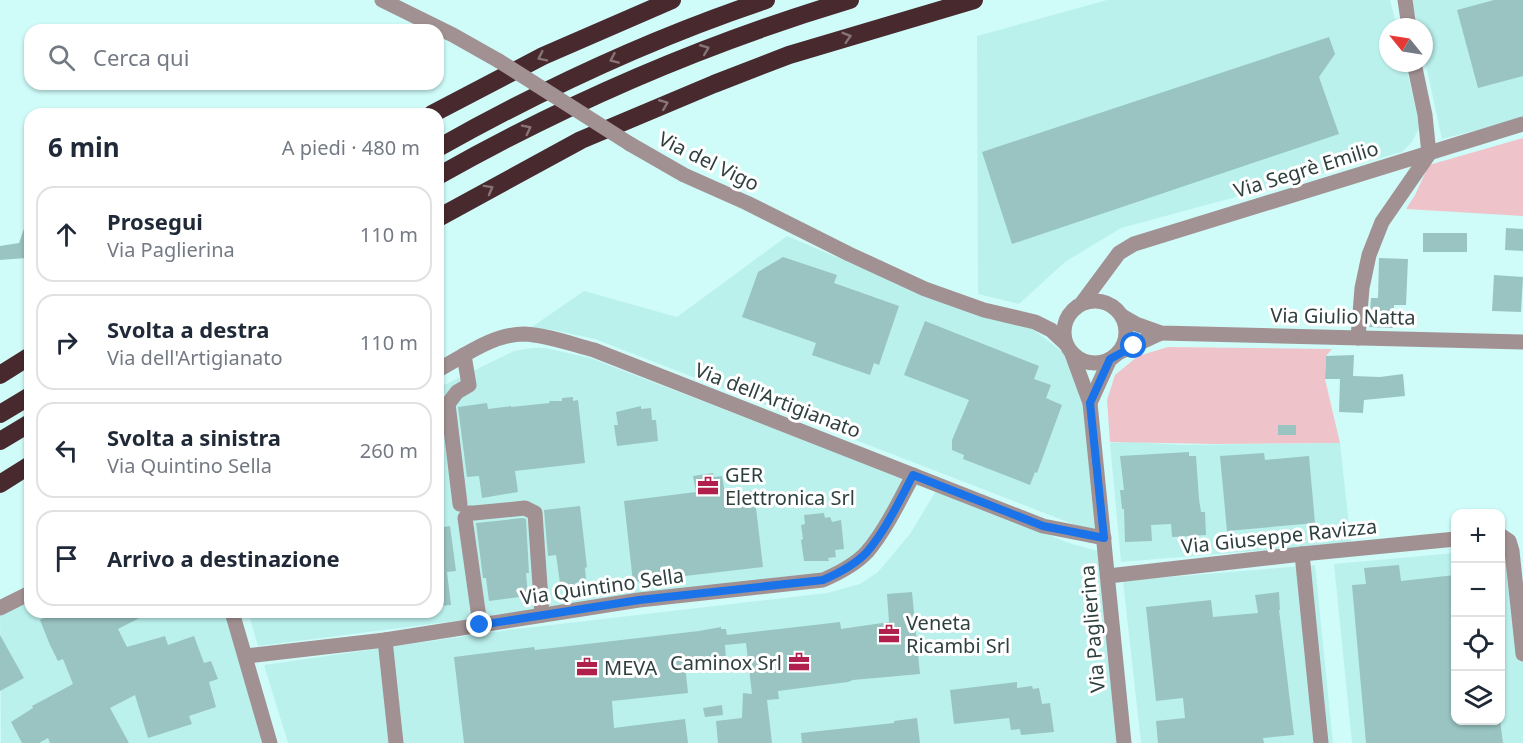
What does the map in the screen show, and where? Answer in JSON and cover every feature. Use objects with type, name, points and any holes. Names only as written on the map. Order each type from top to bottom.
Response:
[{"type":"highway","points":[[443,108],[543,56],[672,0]]},
{"type":"highway","points":[[444,145],[506,110],[602,64],[681,31],[766,0]]},
{"type":"highway","points":[[444,173],[536,124],[639,76],[727,40],[850,0]]},
{"type":"highway","points":[[444,215],[581,141],[674,100],[789,55],[974,0]]},
{"type":"highway","points":[[0,375],[24,360]]},
{"type":"highway","points":[[0,414],[24,400]]},
{"type":"highway","points":[[0,441],[24,427]]},
{"type":"highway","points":[[0,484],[24,469]]},
{"type":"street","name":"Via del Vigo","points":[[382,0],[431,24]]},
{"type":"street","points":[[1405,0],[1408,18]]},
{"type":"street","name":"Via del Vigo","points":[[444,31],[499,61],[630,144],[684,175],[925,289],[984,310],[1035,322],[1051,330],[1069,349]]},
{"type":"street","points":[[1358,338],[1362,288],[1369,255],[1382,222],[1429,154],[1425,115],[1416,72]]},
{"type":"street","name":"Via Segrè Emilio","points":[[1080,304],[1119,253],[1134,244],[1523,124]]},
{"type":"street","points":[[1108,266],[1108,303]]},
{"type":"street","points":[[1090,403],[1126,335],[1126,326],[1116,308],[1098,300],[1080,304],[1069,313],[1063,334],[1069,349],[1080,360],[1101,363],[1114,356]]},
{"type":"street","name":"Via del Vigo","points":[[1035,322],[1061,315],[1080,304]]},
{"type":"street","name":"Via Giulio Natta","points":[[1122,316],[1161,333],[1523,342]]},
{"type":"street","name":"Via Giulio Natta","points":[[1114,356],[1161,333]]},
{"type":"street","name":"Via dell'Artigianato","points":[[444,367],[485,343],[523,334],[594,350],[1043,526],[1104,538]]},
{"type":"street","name":"Via Paglierina","points":[[1069,349],[1090,403],[1124,743]]},
{"type":"street","points":[[460,504],[448,404],[457,392],[469,384],[464,356]]},
{"type":"street","name":"Via Quintino Sella","points":[[246,656],[385,640],[639,600],[823,580],[840,572],[867,552],[894,511],[913,475]]},
{"type":"street","points":[[480,625],[465,518],[468,513],[525,508],[535,513],[542,615]]},
{"type":"street","points":[[1505,538],[1509,541],[1512,551],[1523,654]]},
{"type":"street","name":"Via Giuseppe Ravizza","points":[[1108,576],[1451,539]]},
{"type":"street","points":[[1302,554],[1321,743]]},
{"type":"street","points":[[0,608],[24,595]]},
{"type":"street","points":[[234,618],[270,743]]},
{"type":"street","points":[[385,640],[396,743]]},
{"type":"shaded area","points":[[1107,0],[1390,0],[1395,18],[1379,18],[1379,72],[1407,72],[1420,126],[1412,142],[1402,152],[1121,228],[1065,262],[1019,304],[978,294],[977,36]]},
{"type":"shaded area","points":[[1412,0],[1523,0],[1523,118],[1442,139],[1427,72],[1433,72],[1433,18],[1416,18]]},
{"type":"shaded area","points":[[1523,138],[1523,216],[1406,209],[1429,165]]},
{"type":"shaded area","points":[[787,236],[947,304],[1030,327],[1069,357],[1088,408],[1099,531],[1078,526],[595,339],[548,329],[529,329],[584,291],[677,317]]},
{"type":"shaded area","points":[[1168,347],[1332,349],[1326,356],[1325,379],[1340,443],[1110,442],[1107,400],[1115,375],[1138,356]]},
{"type":"shaded area","points":[[545,348],[590,358],[918,484],[877,546],[824,574],[258,646],[250,618],[444,618],[444,385],[514,351]]},
{"type":"shaded area","points":[[1110,443],[1183,445],[1340,443],[1351,543],[1121,562]]},
{"type":"shaded area","points":[[936,491],[1072,544],[1101,552],[1122,743],[288,743],[264,665],[508,630],[827,593],[860,584],[878,572],[910,534]]},
{"type":"shaded area","points":[[1519,547],[1523,604],[1523,743],[1352,743],[1334,564],[1451,553],[1451,725],[1505,725],[1505,549]]},
{"type":"shaded area","points":[[1315,565],[1333,743],[1141,743],[1123,581]]},
{"type":"shaded area","points":[[24,597],[24,618],[230,618],[268,743],[1,743],[0,608]]},
{"type":"building","points":[[1494,0],[1523,0],[1523,76],[1478,88],[1457,10]]},
{"type":"building","points":[[1329,37],[1335,54],[1319,77],[1339,134],[1012,244],[982,152]]},
{"type":"building","points":[[1506,228],[1523,229],[1523,251],[1505,250]]},
{"type":"building","points":[[24,229],[24,258],[0,260],[0,246],[19,243]]},
{"type":"building","points":[[1423,233],[1467,233],[1467,252],[1423,252]]},
{"type":"building","points":[[783,257],[837,275],[834,283],[899,306],[879,365],[874,363],[870,375],[812,355],[816,343],[742,317],[758,272]]},
{"type":"building","points":[[1379,258],[1408,259],[1406,305],[1394,305],[1393,328],[1369,327],[1371,298],[1378,298]]},
{"type":"building","points":[[1494,275],[1523,277],[1521,312],[1492,311]]},
{"type":"building","points":[[925,321],[1039,366],[1034,379],[1051,385],[1046,398],[1062,405],[1037,473],[1035,472],[1030,485],[963,459],[964,455],[952,450],[952,440],[969,400],[904,375]]},
{"type":"building","points":[[1354,355],[1353,376],[1380,377],[1403,374],[1405,396],[1364,400],[1363,413],[1339,412],[1340,379],[1325,379],[1326,356]]},
{"type":"building","points":[[573,397],[573,401],[578,400],[585,463],[515,471],[518,492],[482,498],[479,476],[467,477],[458,407],[487,403],[488,409],[511,407],[550,403],[549,401],[562,401],[562,398]]},
{"type":"building","points":[[641,406],[641,409],[651,408],[652,420],[656,420],[658,441],[617,446],[614,425],[618,425],[616,412]]},
{"type":"building","points":[[1278,425],[1296,425],[1296,435],[1278,435]]},
{"type":"building","points":[[1189,452],[1189,456],[1196,456],[1199,499],[1201,512],[1205,512],[1206,535],[1172,537],[1171,524],[1151,525],[1152,541],[1125,542],[1124,509],[1122,509],[1120,490],[1124,490],[1120,456]]},
{"type":"building","points":[[1264,453],[1265,460],[1309,456],[1315,523],[1227,531],[1220,456]]},
{"type":"building","points":[[713,473],[714,477],[722,476],[725,494],[754,491],[763,567],[633,582],[624,501],[696,492],[693,476]]},
{"type":"building","points":[[580,506],[587,567],[585,568],[586,580],[577,582],[577,586],[562,587],[556,555],[548,556],[544,510]]},
{"type":"building","points":[[824,513],[825,518],[830,517],[832,522],[841,520],[844,549],[835,550],[836,557],[828,558],[829,561],[804,561],[801,525],[805,524],[804,515]]},
{"type":"building","points":[[526,519],[528,596],[489,601],[486,578],[483,578],[476,523]]},
{"type":"building","points":[[450,526],[456,571],[447,572],[451,605],[444,606],[444,527]]},
{"type":"building","points":[[1399,565],[1401,581],[1451,575],[1451,725],[1501,725],[1503,743],[1366,743],[1352,585],[1366,584],[1364,568]]},
{"type":"building","points":[[912,592],[920,674],[853,680],[778,691],[779,699],[767,700],[772,743],[718,743],[716,721],[742,718],[743,693],[752,694],[746,643],[725,645],[726,659],[718,659],[719,662],[685,665],[688,693],[612,701],[614,728],[685,719],[688,743],[464,743],[454,657],[534,647],[535,650],[721,627],[721,629],[726,629],[727,635],[840,622],[841,629],[889,622],[887,594]]},
{"type":"building","points":[[1279,592],[1279,610],[1294,735],[1263,738],[1264,743],[1158,743],[1156,721],[1185,718],[1183,698],[1156,701],[1146,607],[1211,600],[1213,617],[1258,613],[1255,595]]},
{"type":"building","points":[[44,618],[139,618],[118,629],[127,647],[165,636],[168,645],[194,636],[204,663],[211,661],[218,679],[209,682],[216,707],[189,716],[192,724],[148,738],[135,695],[110,708],[129,743],[50,743],[48,738],[39,743],[22,743],[11,722],[33,708],[32,706],[73,684],[63,659],[58,661],[40,620]]},
{"type":"building","points":[[0,635],[24,678],[0,691]]},
{"type":"building","points":[[1017,682],[1017,688],[1032,686],[1033,689],[1039,688],[1042,704],[1050,703],[1054,732],[1021,735],[1020,729],[1011,730],[1009,718],[954,724],[950,690]]},
{"type":"building","points":[[722,705],[723,715],[705,717],[703,708]]},
{"type":"building","points":[[917,718],[920,743],[802,743],[801,733],[894,723],[894,721]]},
{"type":"place","name":"GER Elettronica Srl","points":[[708,486]]},
{"type":"place","name":"Veneta Ricambi Srl","points":[[889,634]]},
{"type":"place","name":"Caminox Srl","points":[[799,662]]},
{"type":"place","name":"MEVA","points":[[587,667]]},
{"type":"route","points":[[480,625],[639,600],[823,580],[853,564],[867,552],[894,511],[913,475],[1043,526],[1104,538],[1090,403],[1110,359],[1134,346]]}]
